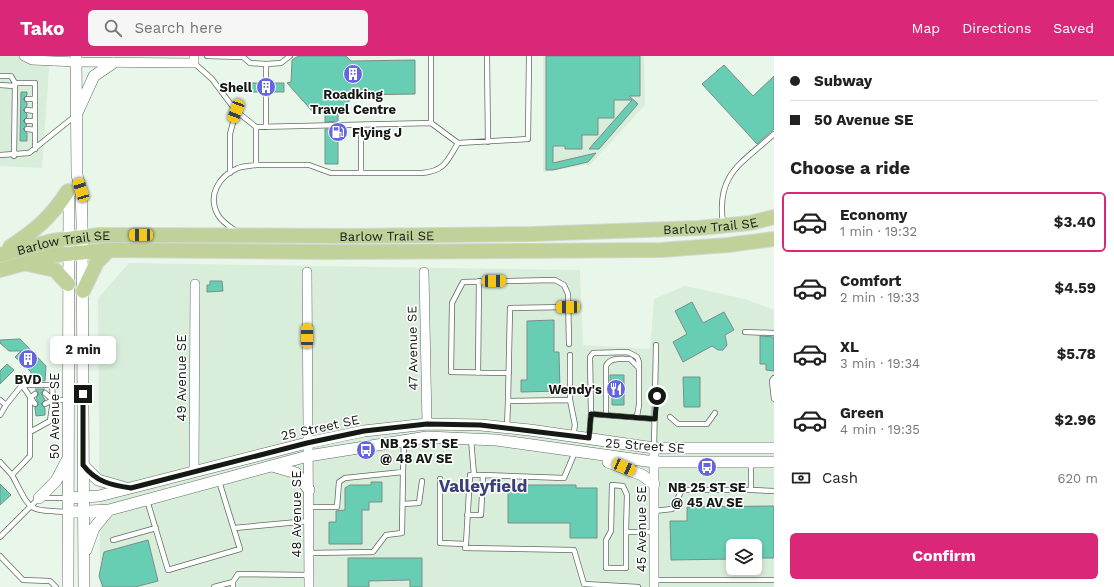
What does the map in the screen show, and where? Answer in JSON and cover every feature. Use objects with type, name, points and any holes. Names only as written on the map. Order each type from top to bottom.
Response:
[{"type":"main road","points":[[0,254],[42,225],[68,191]]},
{"type":"main road","name":"Barlow Trail SE","points":[[0,254],[82,236],[240,234],[353,236],[532,234],[699,228],[724,226],[774,218]]},
{"type":"main road","name":"Barlow Trail SE","points":[[0,270],[68,252],[82,251],[328,252],[661,250],[728,245],[774,239]]},
{"type":"main road","points":[[83,291],[93,268],[109,250]]},
{"type":"main road","points":[[23,264],[55,270],[68,284]]},
{"type":"street","points":[[24,56],[32,60],[76,59],[113,63],[194,60]]},
{"type":"street","points":[[76,59],[77,175],[81,190],[83,291],[84,587]]},
{"type":"street","points":[[76,115],[94,76],[113,63]]},
{"type":"street","name":"50 Avenue SE","points":[[68,587],[68,191],[77,175]]},
{"type":"street","name":"48 Avenue SE","points":[[307,272],[309,587]]},
{"type":"street","name":"47 Avenue SE","points":[[424,272],[427,424]]},
{"type":"street","name":"49 Avenue SE","points":[[194,284],[194,472]]},
{"type":"street","name":"25 Street SE","points":[[69,498],[83,498],[131,488],[307,443],[364,431],[427,424],[480,425],[589,438],[654,448],[774,448]]},
{"type":"street","points":[[506,442],[507,428]]},
{"type":"street","name":"25 Street SE","points":[[69,512],[109,510],[308,456],[427,437],[506,442],[597,456],[654,462],[774,462]]},
{"type":"street","name":"45 Avenue SE","points":[[654,448],[654,584]]},
{"type":"street","points":[[39,498],[56,481],[68,456]]},
{"type":"street","points":[[597,456],[642,475],[654,484]]},
{"type":"street","points":[[83,465],[98,480],[114,486],[131,488]]},
{"type":"street","points":[[270,466],[296,473],[309,490]]},
{"type":"street","points":[[83,558],[91,534],[109,510]]},
{"type":"lane","points":[[207,56],[243,57],[250,63],[266,64],[281,63],[290,56]]},
{"type":"lane","points":[[431,56],[431,123]]},
{"type":"lane","points":[[487,56],[488,142]]},
{"type":"lane","points":[[194,60],[212,79],[236,111],[256,127],[431,123],[458,143],[528,139],[529,56]]},
{"type":"lane","points":[[266,64],[266,127]]},
{"type":"lane","points":[[0,76],[11,76],[15,84],[14,156]]},
{"type":"lane","points":[[0,85],[35,83],[35,149]]},
{"type":"lane","points":[[15,98],[21,99]]},
{"type":"lane","points":[[27,99],[35,99]]},
{"type":"lane","points":[[14,110],[21,110]]},
{"type":"lane","points":[[27,110],[35,110]]},
{"type":"lane","points":[[230,173],[230,134],[236,111]]},
{"type":"lane","points":[[0,155],[14,156],[26,154],[35,149],[76,115]]},
{"type":"lane","points":[[14,120],[20,120]]},
{"type":"lane","points":[[27,121],[35,121]]},
{"type":"lane","points":[[361,125],[361,173]]},
{"type":"lane","points":[[256,127],[256,165]]},
{"type":"lane","points":[[14,130],[20,130]]},
{"type":"lane","points":[[27,130],[35,130]]},
{"type":"lane","points":[[724,226],[721,200],[727,179],[736,168],[774,134]]},
{"type":"lane","points":[[240,234],[224,222],[218,215],[214,203],[215,189],[220,178],[238,168],[256,165],[309,165],[330,173],[422,174],[436,172],[444,166],[458,143]]},
{"type":"lane","points":[[508,373],[451,372],[452,303],[463,282],[555,280],[564,285],[568,294],[569,344]]},
{"type":"lane","points":[[478,373],[479,281]]},
{"type":"lane","points":[[507,428],[510,308],[568,307]]},
{"type":"lane","points":[[745,332],[774,333]]},
{"type":"lane","points":[[654,448],[656,345]]},
{"type":"lane","points":[[589,438],[591,414],[590,357],[593,353],[628,352],[637,357],[639,362],[639,405],[637,416]]},
{"type":"lane","points":[[570,355],[570,400],[575,425],[573,436]]},
{"type":"lane","points":[[606,415],[606,366],[608,362],[612,360],[630,359],[639,368]]},
{"type":"lane","points":[[774,378],[772,381],[774,399]]},
{"type":"lane","points":[[22,385],[35,404]]},
{"type":"lane","points":[[22,385],[52,385],[53,400],[50,421],[30,432]]},
{"type":"lane","points":[[0,415],[22,385]]},
{"type":"lane","points":[[30,398],[35,394]]},
{"type":"lane","points":[[45,394],[53,400]]},
{"type":"lane","points":[[12,475],[30,456],[30,398]]},
{"type":"lane","points":[[0,400],[6,405]]},
{"type":"lane","points":[[45,404],[53,400],[68,400]]},
{"type":"lane","points":[[508,401],[570,400]]},
{"type":"lane","points":[[670,417],[678,424],[708,424],[715,413]]},
{"type":"lane","points":[[591,414],[637,416],[655,419]]},
{"type":"lane","points":[[471,439],[474,475]]},
{"type":"lane","points":[[309,553],[373,552],[386,535],[402,533],[404,441]]},
{"type":"lane","points":[[575,452],[564,478],[470,475],[465,548],[574,550],[583,586],[638,587]]},
{"type":"lane","points":[[0,462],[12,475],[29,507],[37,511],[69,512]]},
{"type":"lane","points":[[750,462],[750,490]]},
{"type":"lane","points":[[309,507],[337,507],[339,482],[344,478],[403,472]]},
{"type":"lane","points":[[467,515],[481,515],[483,475]]},
{"type":"lane","points":[[147,500],[168,570],[240,550],[219,479]]},
{"type":"lane","points":[[440,479],[440,543],[466,544]]},
{"type":"lane","points":[[402,504],[420,503],[422,481]]},
{"type":"lane","points":[[612,485],[623,486],[627,495],[626,532],[626,568],[606,568],[606,540],[611,531],[612,485]]},
{"type":"lane","points":[[654,511],[672,509],[682,490],[774,491]]},
{"type":"lane","points":[[0,537],[39,498],[69,498]]},
{"type":"lane","points":[[234,528],[309,521]]},
{"type":"lane","points":[[113,540],[156,528]]},
{"type":"lane","points":[[626,532],[654,532]]},
{"type":"lane","points":[[0,556],[23,580],[50,581],[56,587]]},
{"type":"lane","points":[[214,587],[233,584],[238,574],[309,575]]},
{"type":"lane","points":[[654,584],[774,580]]},
{"type":"shaded area","points":[[0,56],[50,56],[42,168],[0,166]]},
{"type":"shaded area","points":[[543,56],[644,56],[645,105],[591,164],[543,172]]},
{"type":"shaded area","points":[[129,263],[580,270],[583,345],[650,349],[654,299],[685,286],[745,299],[774,310],[774,587],[100,587],[98,298]]},
{"type":"building","name":"Roadking Travel Centre","points":[[298,56],[346,56],[351,61],[415,60],[415,94],[355,95],[338,113],[338,121],[325,122],[325,112],[313,112],[287,83],[291,82],[292,60]]},
{"type":"building","points":[[546,56],[640,56],[640,96],[629,96],[638,104],[599,149],[589,149],[632,100],[614,100],[614,118],[598,118],[598,135],[582,135],[582,149],[565,149],[565,146],[553,146],[553,163],[596,153],[588,162],[553,170],[546,170]]},
{"type":"building","points":[[724,65],[753,96],[774,76],[774,129],[757,144],[702,84]]},
{"type":"building","points":[[248,83],[262,83],[262,92],[248,92]]},
{"type":"building","points":[[270,83],[284,83],[284,92],[270,92]]},
{"type":"building","points":[[21,92],[27,92],[27,95],[23,99],[27,103],[27,106],[23,110],[27,114],[27,117],[23,121],[27,125],[23,129],[27,133],[27,141],[20,141]]},
{"type":"building","points":[[325,129],[338,129],[338,164],[325,164]]},
{"type":"building","points":[[210,281],[222,281],[223,291],[207,292],[207,285],[210,285]]},
{"type":"building","points":[[692,302],[703,323],[724,312],[734,330],[725,335],[727,345],[723,350],[718,350],[712,346],[683,362],[673,342],[687,334],[675,311]]},
{"type":"building","points":[[554,320],[554,352],[559,352],[560,391],[521,392],[521,380],[527,380],[527,321]]},
{"type":"building","points":[[760,336],[774,337],[774,371],[766,370],[766,364],[760,364]]},
{"type":"building","name":"BVD","points":[[20,339],[46,366],[45,381],[31,380],[31,372],[15,357],[21,351],[9,351],[0,343],[0,340]]},
{"type":"building","points":[[7,364],[14,370],[0,384],[0,371]]},
{"type":"building","points":[[610,375],[624,375],[624,405],[612,405],[612,396],[610,396]]},
{"type":"building","points":[[683,377],[700,377],[700,407],[684,407]]},
{"type":"building","points":[[35,389],[45,389],[41,393],[45,400],[41,404],[45,408],[45,415],[36,416],[35,408],[39,404],[36,398],[39,394]]},
{"type":"building","points":[[371,482],[382,482],[382,502],[369,502],[369,510],[362,510],[362,544],[329,544],[329,522],[336,522],[336,511],[345,510],[345,488],[350,485],[371,485]]},
{"type":"building","points":[[0,484],[11,495],[0,505]]},
{"type":"building","points":[[508,485],[576,485],[576,488],[597,488],[597,538],[570,538],[570,523],[508,523]]},
{"type":"building","points":[[774,506],[774,558],[762,558],[762,539],[726,539],[726,559],[671,560],[670,521],[687,521],[687,507]]},
{"type":"building","points":[[148,540],[158,581],[135,587],[103,587],[99,576],[104,552]]},
{"type":"building","points":[[348,558],[422,558],[422,587],[410,587],[410,580],[369,581],[369,587],[348,587]]},
{"type":"place","name":"Roadking Travel Centre","points":[[353,74]]},
{"type":"place","name":"Shell","points":[[266,87]]},
{"type":"place","name":"Flying J","points":[[338,132]]},
{"type":"place","name":"BVD","points":[[28,359]]},
{"type":"place","name":"Wendy's","points":[[616,389]]},
{"type":"place","name":"NB 25 ST SE @ 48 AV SE","points":[[366,450]]},
{"type":"place","name":"NB 25 ST SE @ 45 AV SE","points":[[707,467]]},
{"type":"district","name":"Valleyfield","points":[[483,486]]},
{"type":"route","points":[[83,394],[83,465],[89,473],[98,480],[114,486],[131,488],[307,443],[364,431],[427,424],[480,425],[589,438],[591,414],[637,416],[655,419],[657,396]]}]
